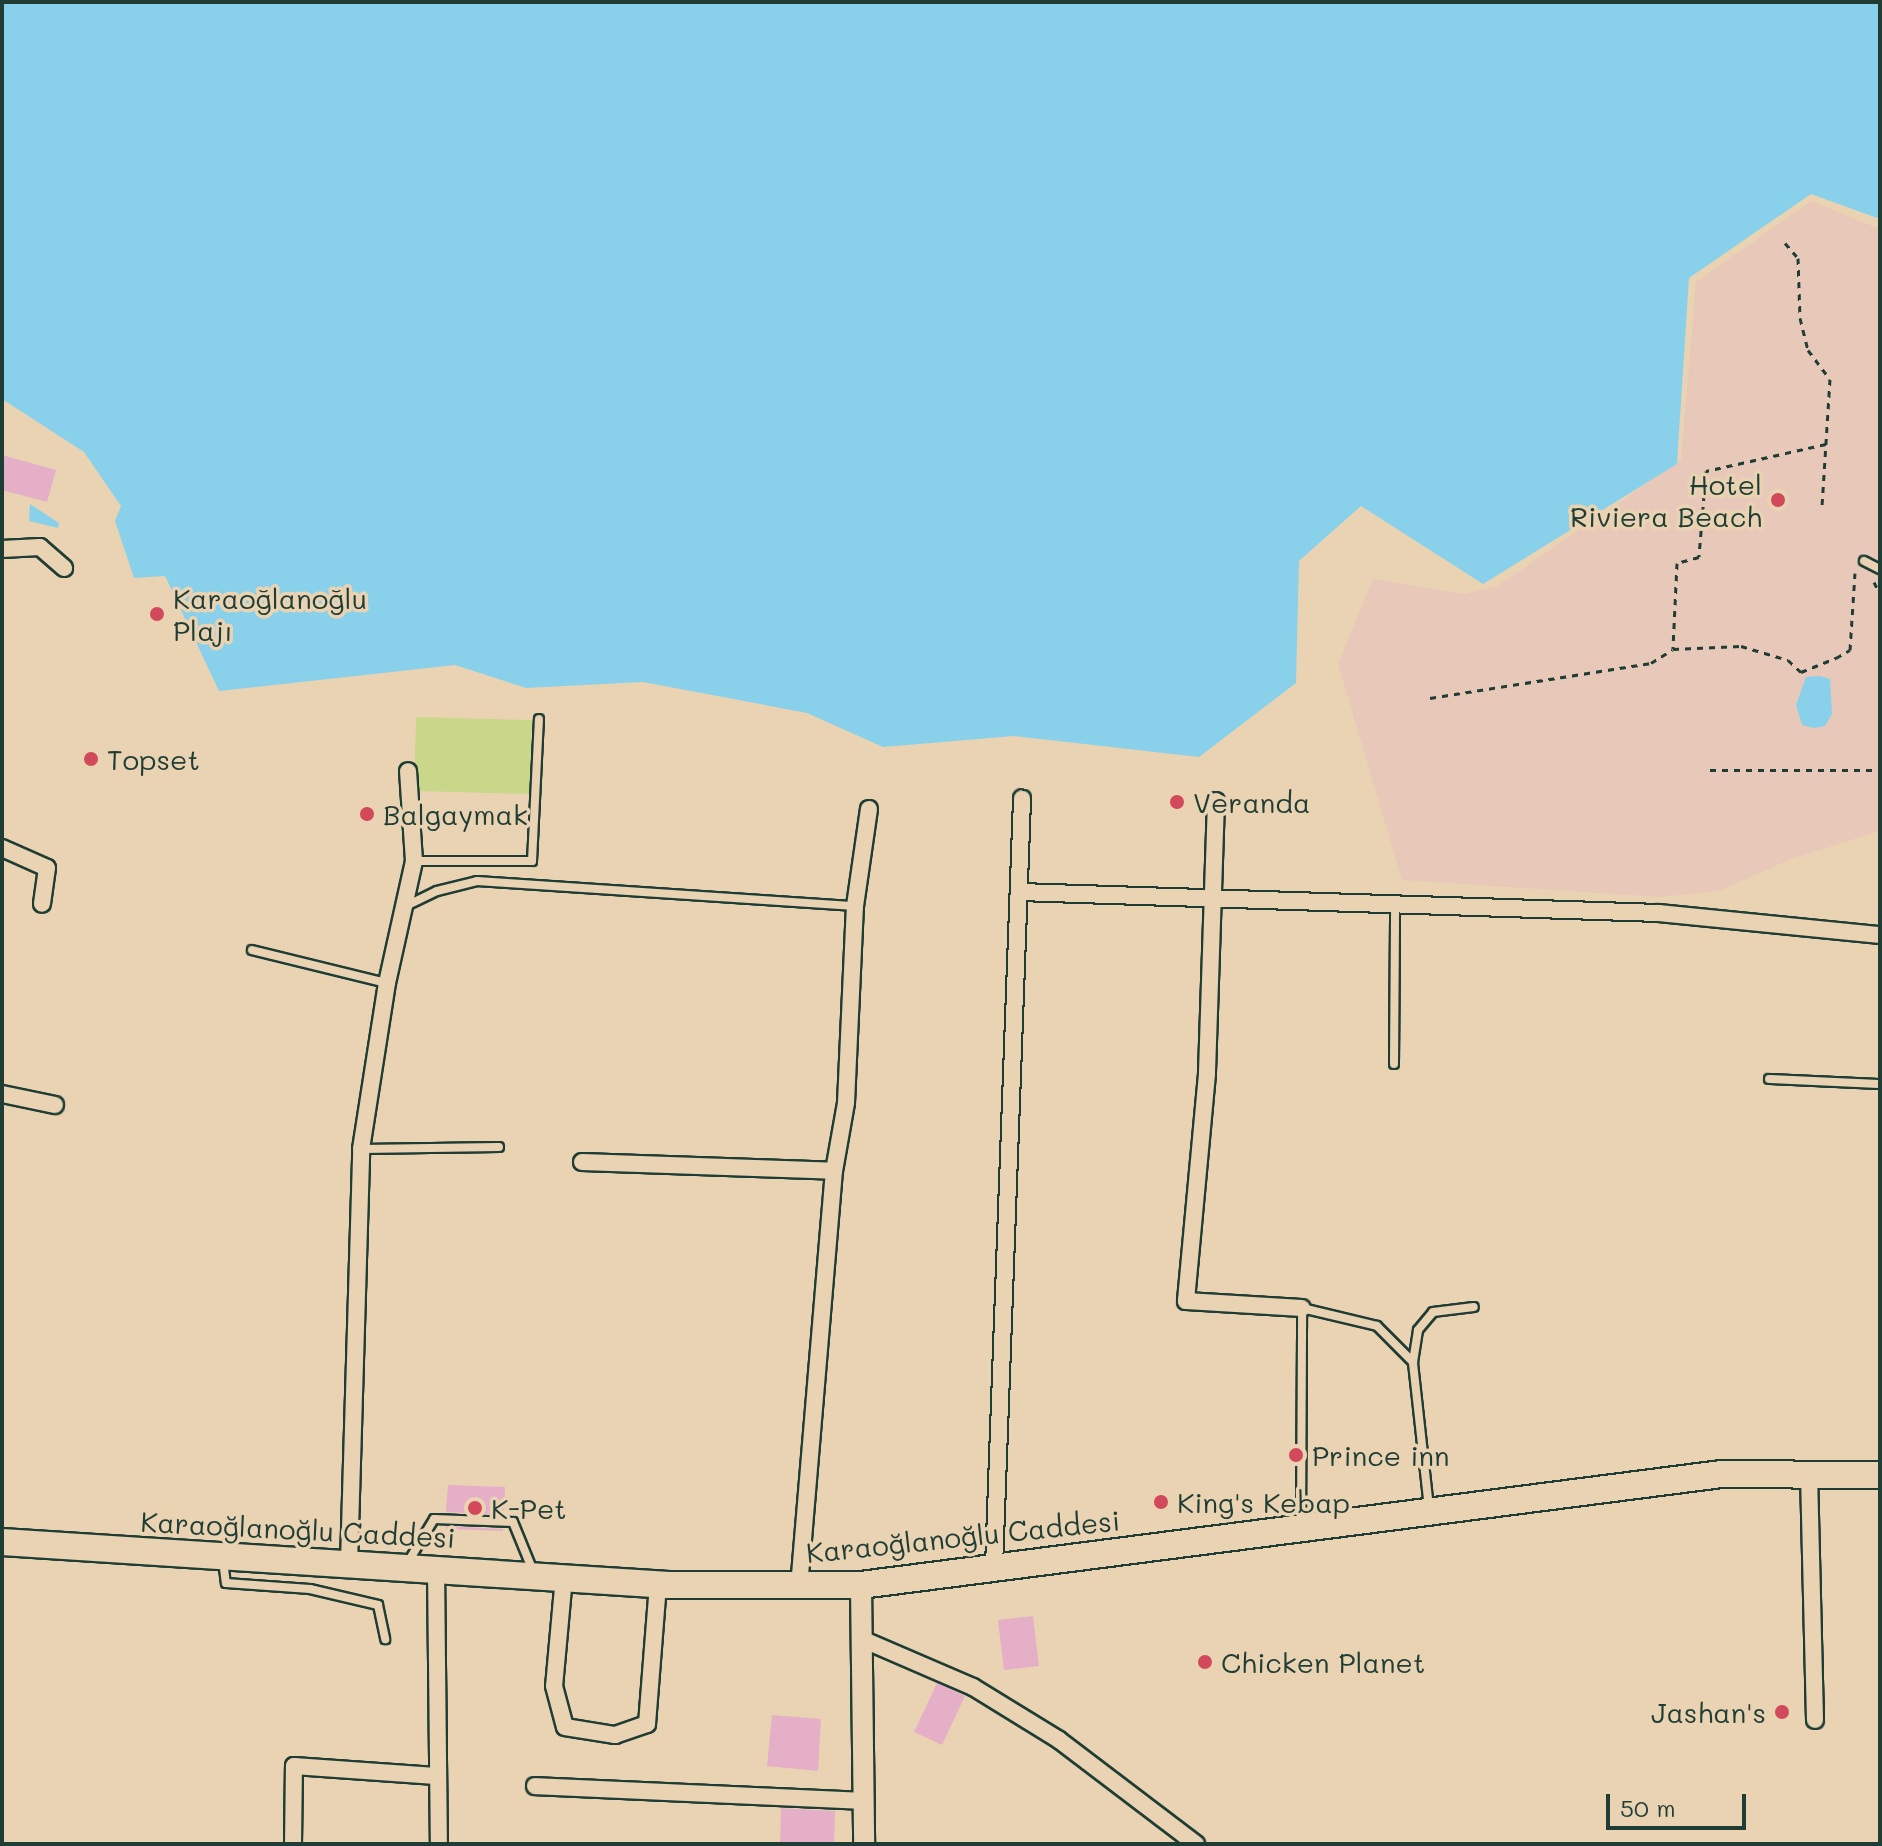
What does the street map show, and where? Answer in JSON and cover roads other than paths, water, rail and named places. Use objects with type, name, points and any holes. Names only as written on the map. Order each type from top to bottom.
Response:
[{"type":"main road","name":"Karaoğlanoğlu Caddesi","points":[[2,1542],[436,1567],[658,1584],[861,1585],[1429,1509],[1721,1474],[1880,1475]]},
{"type":"street","points":[[2,549],[40,547],[64,568]]},
{"type":"street","points":[[349,1563],[361,1149],[387,983],[414,861],[408,771]]},
{"type":"street","points":[[994,1567],[1022,799]]},
{"type":"street","points":[[1216,801],[1216,897],[1207,1074],[1186,1301],[1302,1308]]},
{"type":"street","points":[[799,1587],[834,1171],[846,1103],[855,906],[869,809]]},
{"type":"street","points":[[2,848],[47,868],[42,904]]},
{"type":"street","points":[[1019,892],[1659,913],[1880,935]]},
{"type":"street","points":[[2,1094],[55,1105]]},
{"type":"street","points":[[582,1162],[834,1171]]},
{"type":"street","points":[[1809,1474],[1815,1720]]},
{"type":"street","points":[[436,1567],[439,1844]]},
{"type":"street","points":[[564,1577],[554,1686],[565,1727],[615,1735],[647,1724],[658,1584]]},
{"type":"street","points":[[861,1585],[864,1844]]},
{"type":"street","points":[[864,1640],[985,1695],[1070,1748],[1196,1844]]},
{"type":"street","points":[[293,1844],[294,1766],[436,1776]]},
{"type":"street","points":[[535,1786],[863,1801]]},
{"type":"lane","points":[[1860,563],[1880,569]]},
{"type":"lane","points":[[414,861],[532,861],[539,719]]},
{"type":"lane","points":[[406,906],[437,891],[477,881],[855,906]]},
{"type":"lane","points":[[1394,1064],[1395,903]]},
{"type":"lane","points":[[252,950],[387,983]]},
{"type":"lane","points":[[1769,1079],[1880,1084]]},
{"type":"lane","points":[[361,1149],[499,1147]]},
{"type":"lane","points":[[1429,1509],[1413,1362],[1418,1330],[1427,1316],[1474,1307]]},
{"type":"lane","points":[[1301,1527],[1302,1308],[1377,1326],[1413,1362]]},
{"type":"lane","points":[[405,1566],[434,1519],[513,1522],[535,1575]]},
{"type":"lane","points":[[223,1555],[226,1583],[310,1589],[378,1605],[385,1639]]},
{"type":"lane","points":[[309,1560],[310,1589]]},
{"type":"water","points":[[2,2],[1880,2],[1880,219],[1811,194],[1689,278],[1677,464],[1483,584],[1361,506],[1299,561],[1296,683],[1199,757],[1014,736],[883,747],[807,713],[643,682],[526,688],[455,665],[219,691],[165,576],[134,578],[115,521],[121,506],[84,452],[2,399]]},
{"type":"water","points":[[30,504],[59,523],[58,528],[29,521]]},
{"type":"water","points":[[1806,677],[1830,679],[1832,714],[1825,726],[1814,728],[1802,725],[1796,705]]},
{"type":"place","name":"Hotel Riviera Beach","points":[[1778,500]]},
{"type":"place","name":"Karaoğlanoğlu Plajı","points":[[157,614]]},
{"type":"place","name":"Topset","points":[[91,759]]},
{"type":"place","name":"Veranda","points":[[1177,802]]},
{"type":"place","name":"Balgaymak","points":[[367,814]]},
{"type":"place","name":"Prince inn","points":[[1296,1455]]},
{"type":"place","name":"King's Kebap","points":[[1161,1502]]},
{"type":"place","name":"K-Pet","points":[[475,1508]]},
{"type":"place","name":"Chicken Planet","points":[[1205,1662]]},
{"type":"place","name":"Jashan's","points":[[1782,1712]]}]
